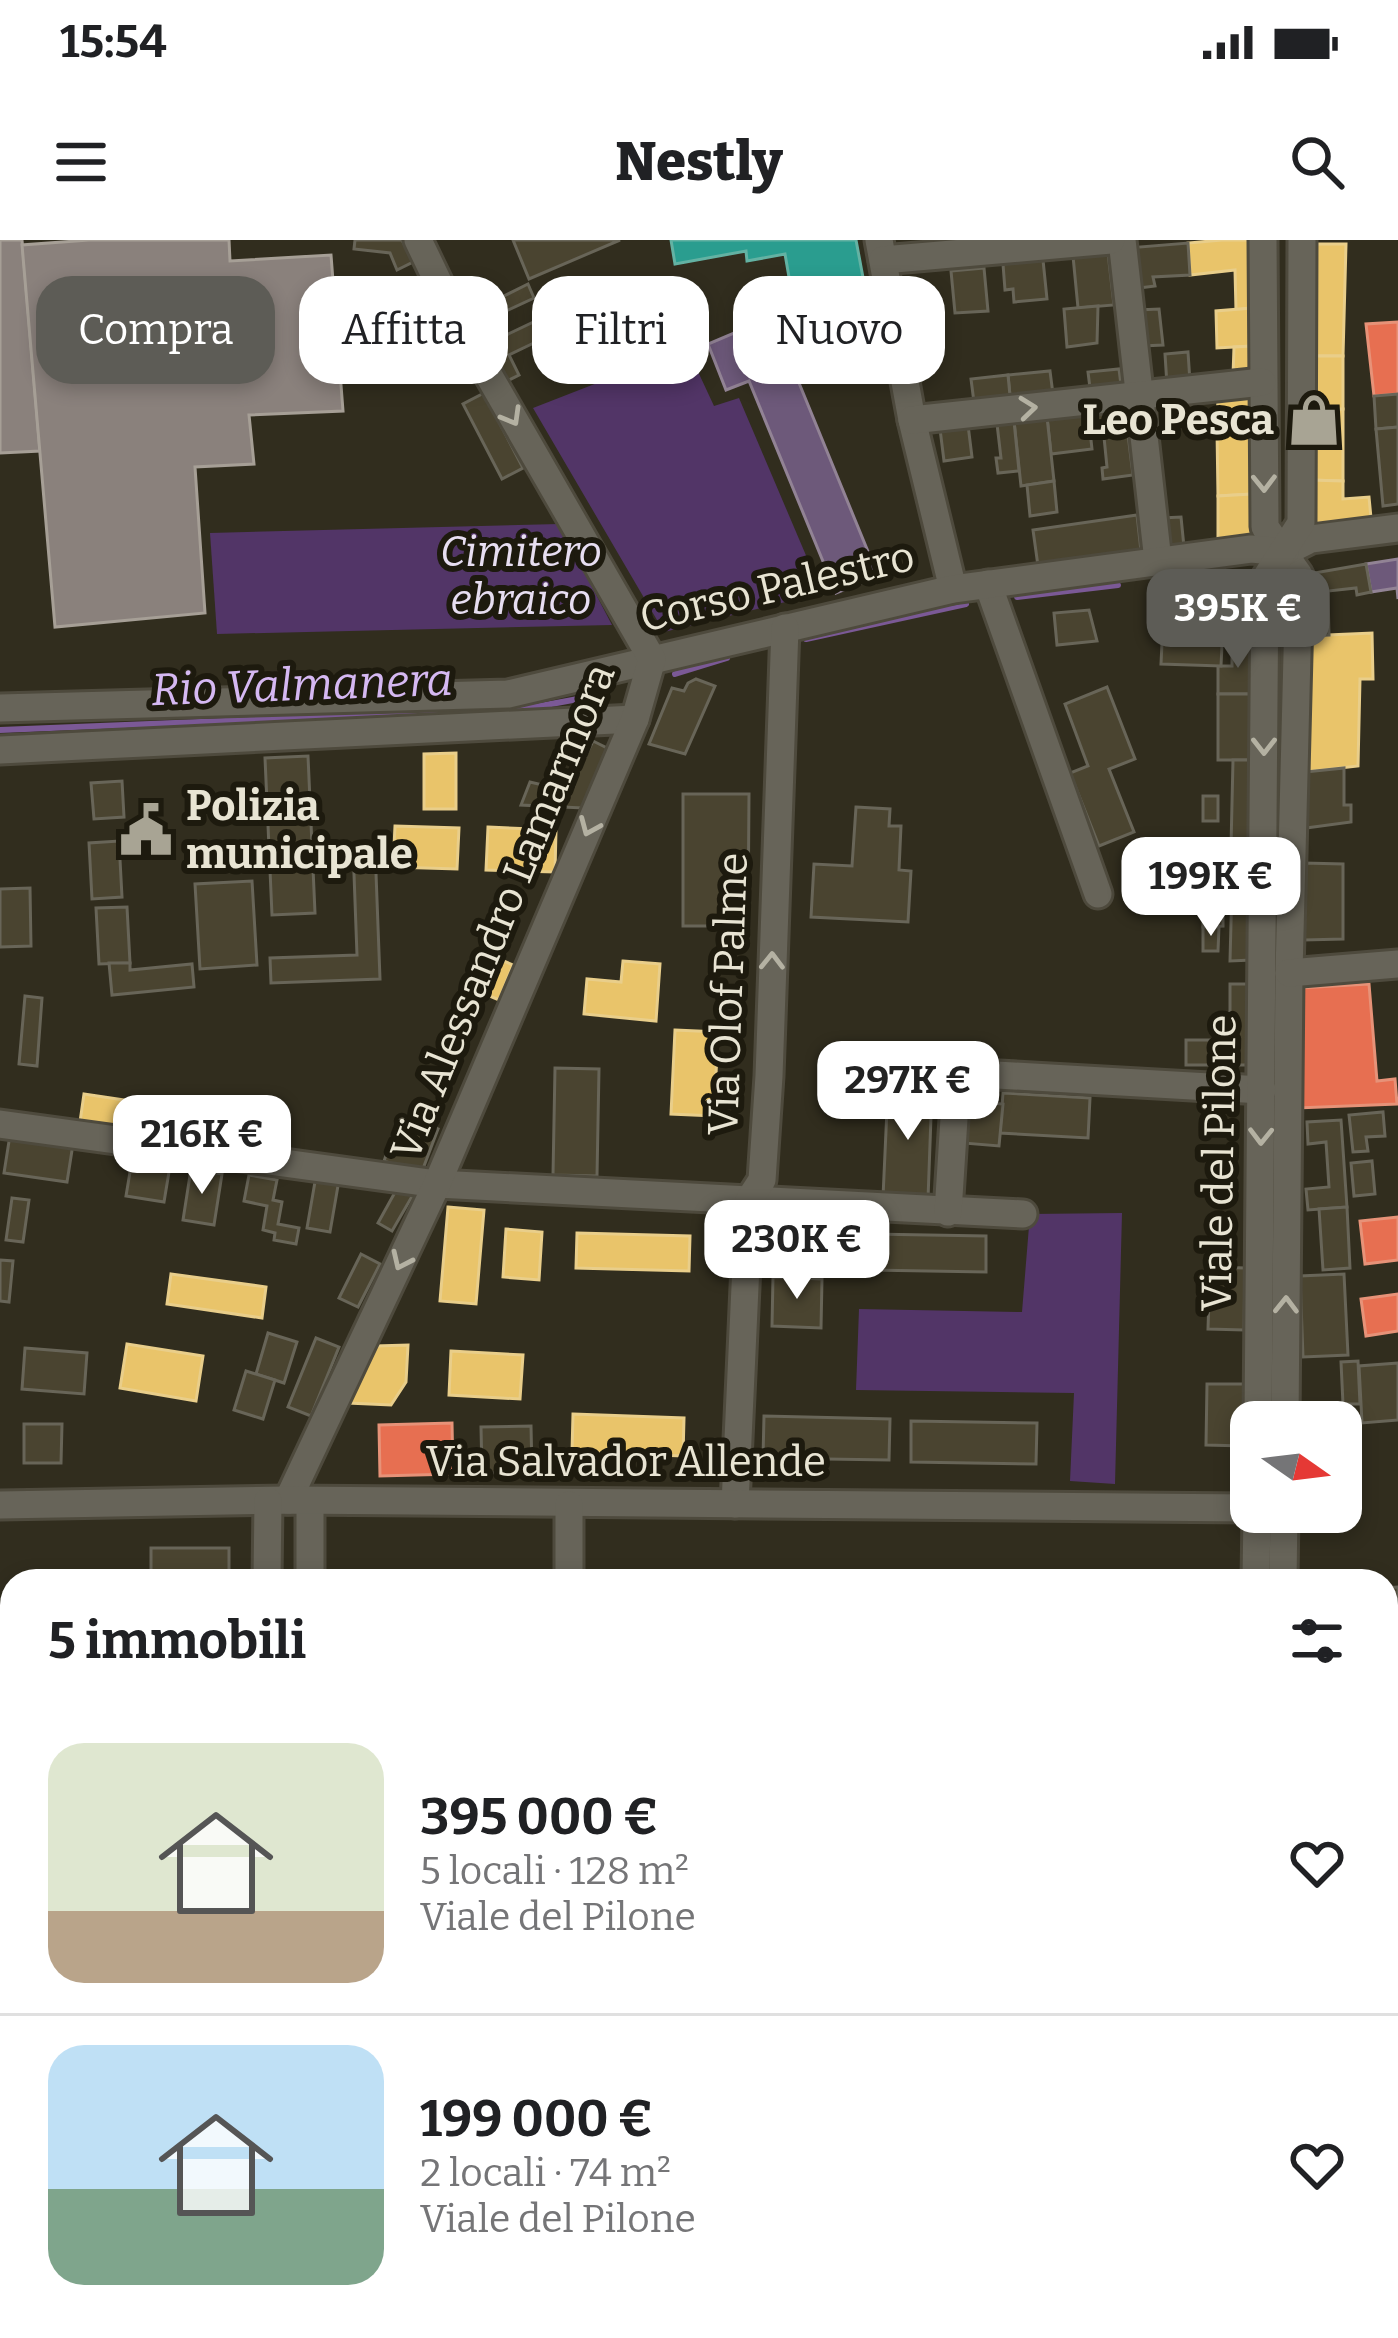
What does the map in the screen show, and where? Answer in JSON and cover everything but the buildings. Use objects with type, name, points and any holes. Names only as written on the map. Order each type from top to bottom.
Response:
[{"type":"street","name":"Via Alessandro Lamarmora","points":[[288,1501],[437,1184],[635,719],[652,659],[454,315],[418,240]]},
{"type":"street","points":[[953,590],[912,420],[881,250],[1111,240]]},
{"type":"street","points":[[1122,240],[1158,561]]},
{"type":"street","name":"Viale del Pilone","points":[[1263,240],[1264,527],[1299,575],[1285,1401]]},
{"type":"street","name":"Viale del Pilone","points":[[1258,1401],[1265,579],[1301,523],[1302,240]]},
{"type":"street","points":[[912,420],[1262,382]]},
{"type":"street","name":"Corso Palestro","points":[[0,708],[508,694],[953,590],[1251,549],[1286,552],[1311,539],[1398,528]]},
{"type":"street","points":[[988,584],[1098,894]]},
{"type":"street","name":"Via Olof Palme","points":[[735,1504],[748,1200],[762,1180],[769,1076],[784,628]]},
{"type":"street","points":[[0,750],[635,719]]},
{"type":"street","points":[[1289,973],[1398,964]]},
{"type":"street","points":[[892,1069],[1262,1090]]},
{"type":"street","points":[[948,1212],[957,1072]]},
{"type":"street","points":[[0,1124],[437,1184],[1023,1214]]},
{"type":"street","points":[[270,1569],[288,1501]]},
{"type":"street","points":[[288,1501],[307,1569]]},
{"type":"street","name":"Via Salvador Allende","points":[[0,1505],[288,1501],[1230,1510]]},
{"type":"street","points":[[569,1505],[569,1569]]},
{"type":"street","points":[[1255,1533],[1256,1569]]},
{"type":"street","points":[[1283,1569],[1284,1533]]},
{"type":"green space","points":[[595,384],[704,384],[714,406],[739,398],[822,593],[664,632],[533,408]]},
{"type":"green space","name":"Cimitero ebraico","points":[[559,524],[612,625],[217,634],[210,533]]},
{"type":"green space","points":[[1122,1213],[1115,1484],[1070,1481],[1074,1393],[856,1390],[859,1309],[1022,1312],[1030,1214]]},
{"type":"waterway","name":"Rio Valmanera","points":[[1017,597],[1118,585]]},
{"type":"waterway","name":"Rio Valmanera","points":[[806,639],[966,604]]},
{"type":"waterway","name":"Rio Valmanera","points":[[675,674],[727,658]]},
{"type":"waterway","name":"Rio Valmanera","points":[[0,730],[524,709],[605,694]]},
{"type":"place","name":"Leo Pesca","points":[[1314,420]]},
{"type":"place","name":"Polizia municipale","points":[[146,830]]}]
